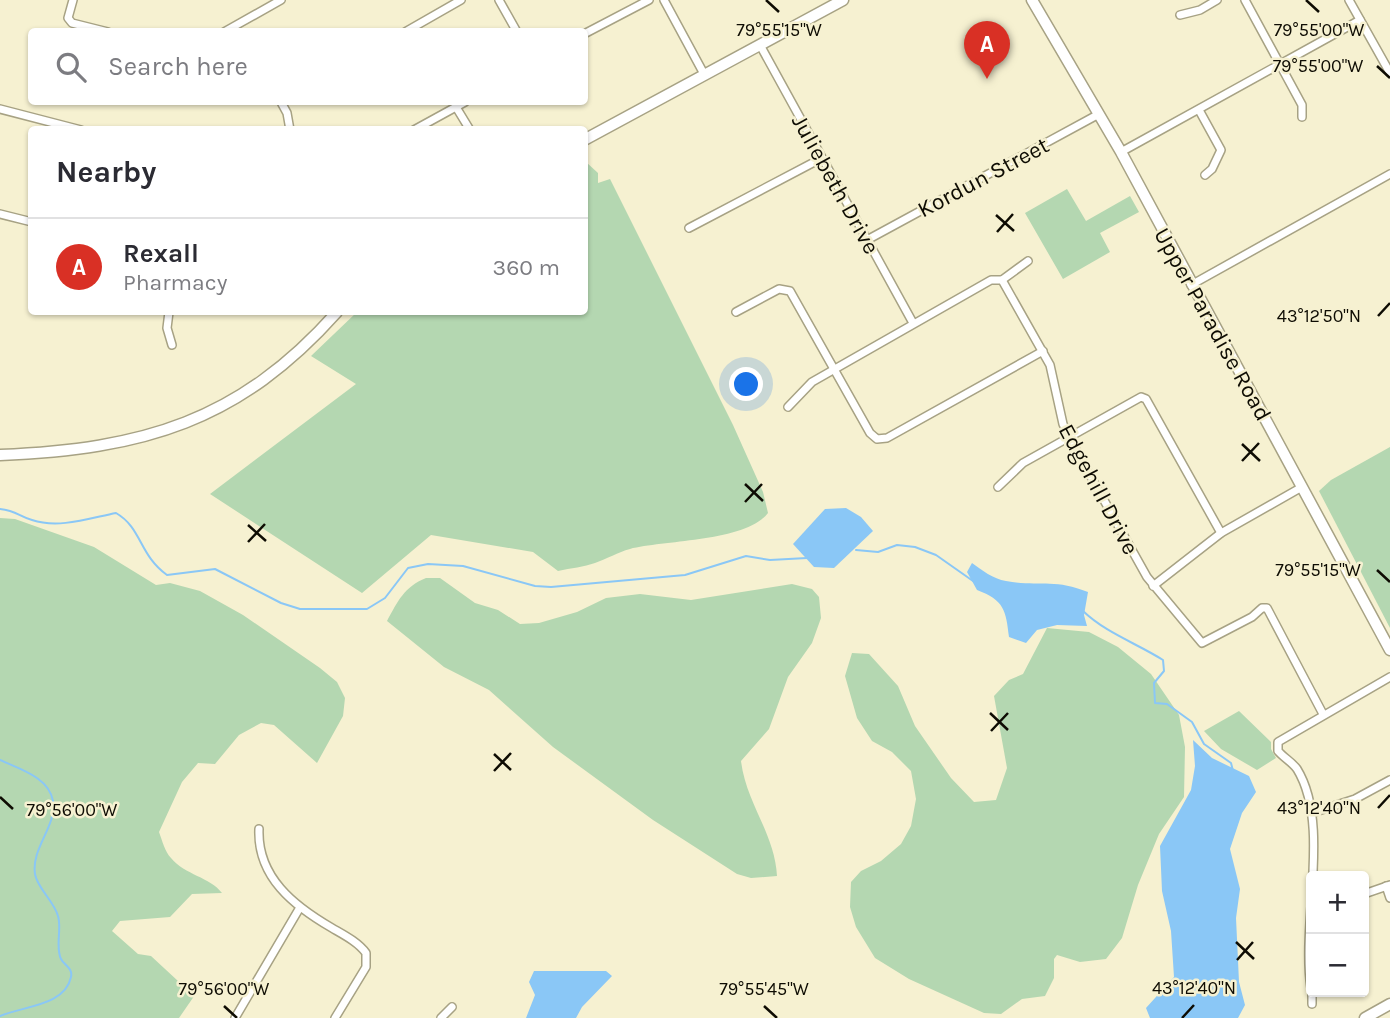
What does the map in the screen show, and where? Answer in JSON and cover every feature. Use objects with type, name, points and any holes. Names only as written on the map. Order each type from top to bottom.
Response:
[{"type":"main road","points":[[588,138],[843,0]]},
{"type":"main road","name":"Upper Paradise Road","points":[[1032,0],[1121,152],[1390,650]]},
{"type":"main road","points":[[0,455],[126,443],[196,419],[249,390],[275,371],[334,315]]},
{"type":"main road","points":[[1364,1018],[1390,1004]]},
{"type":"street","points":[[74,0],[68,18],[72,23],[92,28]]},
{"type":"street","points":[[238,28],[281,0]]},
{"type":"street","points":[[412,28],[461,0]]},
{"type":"street","points":[[499,0],[515,28]]},
{"type":"street","points":[[588,32],[649,0]]},
{"type":"street","points":[[664,0],[704,74]]},
{"type":"street","points":[[1180,15],[1200,10],[1217,0]]},
{"type":"street","points":[[1245,0],[1302,105],[1302,117]]},
{"type":"street","points":[[1349,0],[1390,72]]},
{"type":"street","points":[[1121,152],[1360,20]]},
{"type":"street","name":"Juliebeth Drive","points":[[760,45],[913,323]]},
{"type":"street","points":[[283,105],[289,126]]},
{"type":"street","points":[[421,126],[460,105]]},
{"type":"street","points":[[456,107],[468,126]]},
{"type":"street","points":[[0,109],[65,126]]},
{"type":"street","points":[[1199,110],[1221,150],[1212,169],[1205,175]]},
{"type":"street","name":"Kordun Street","points":[[867,240],[1098,114]]},
{"type":"street","points":[[689,229],[822,158]]},
{"type":"street","points":[[1191,285],[1390,174]]},
{"type":"street","points":[[0,214],[28,221]]},
{"type":"street","points":[[788,407],[804,387],[991,280],[1002,280],[1028,261]]},
{"type":"street","name":"Edgehill Drive","points":[[1002,280],[1043,351],[1056,381],[1060,413],[1069,436],[1153,586],[1202,643],[1252,618],[1262,608],[1267,608],[1323,714]]},
{"type":"street","points":[[736,312],[776,290],[789,290],[870,433],[877,439],[887,438],[1043,351]]},
{"type":"street","points":[[169,315],[167,328],[172,345]]},
{"type":"street","points":[[998,487],[1023,463],[1141,397],[1146,399],[1221,533]]},
{"type":"street","points":[[1153,586],[1221,533],[1302,487]]},
{"type":"street","points":[[1311,871],[1312,813],[1302,778],[1277,747],[1281,738],[1390,677]]},
{"type":"street","points":[[1312,813],[1354,799],[1390,780]]},
{"type":"street","points":[[259,829],[262,856],[272,877],[299,909],[356,942],[366,953],[366,967],[335,1018]]},
{"type":"street","points":[[1369,892],[1388,886],[1390,898]]},
{"type":"street","points":[[235,1018],[299,909]]},
{"type":"street","points":[[1312,997],[1312,1004]]},
{"type":"street","points":[[441,1018],[452,1007]]},
{"type":"green space","points":[[588,164],[598,173],[598,183],[610,179],[733,425],[763,492],[768,513],[757,523],[724,535],[630,549],[591,564],[558,571],[533,552],[431,535],[362,593],[210,494],[356,384],[311,356],[354,315],[588,315]]},
{"type":"green space","points":[[1067,189],[1086,221],[1130,196],[1139,212],[1100,233],[1110,252],[1063,279],[1025,213]]},
{"type":"green space","points":[[1390,447],[1390,628],[1319,491],[1331,480]]},
{"type":"green space","points":[[0,518],[15,519],[94,547],[156,585],[170,583],[200,591],[243,615],[320,668],[337,682],[345,698],[343,716],[317,763],[274,725],[261,723],[239,735],[215,764],[198,763],[182,782],[159,832],[169,855],[177,864],[211,883],[222,893],[192,894],[170,917],[120,921],[112,931],[138,954],[151,956],[178,981],[199,989],[179,1018],[0,1018]]},
{"type":"green space","points":[[426,578],[440,578],[475,603],[498,610],[520,624],[539,623],[577,612],[606,598],[640,594],[691,600],[792,584],[812,589],[819,597],[821,618],[812,643],[788,677],[769,729],[741,761],[748,791],[771,846],[777,876],[751,878],[737,874],[653,820],[553,747],[489,690],[444,667],[387,621],[407,590]]},
{"type":"green space","points":[[1047,628],[1089,632],[1118,647],[1151,674],[1179,715],[1185,747],[1184,797],[1159,834],[1138,885],[1122,938],[1106,959],[1080,962],[1057,955],[1054,959],[1054,978],[1045,996],[1022,999],[1001,1014],[984,1013],[909,979],[875,958],[856,927],[850,907],[851,882],[861,871],[881,861],[901,844],[911,826],[916,799],[911,771],[892,752],[872,741],[857,718],[845,676],[852,653],[869,654],[898,686],[915,726],[951,778],[974,802],[996,800],[1007,768],[994,696],[1009,680],[1023,674]]},
{"type":"green space","points":[[1239,711],[1271,742],[1276,758],[1257,770],[1221,749],[1204,731]]},
{"type":"water","points":[[846,508],[861,517],[873,531],[834,568],[814,567],[793,544],[825,509]]},
{"type":"water","points":[[972,563],[1001,580],[1065,585],[1088,592],[1084,615],[1087,626],[1057,625],[1037,630],[1026,643],[1009,637],[1002,607],[993,598],[977,590],[967,572]]},
{"type":"water","points":[[1193,740],[1212,758],[1249,776],[1256,792],[1242,813],[1230,849],[1240,889],[1236,918],[1239,982],[1245,1005],[1238,1018],[1150,1018],[1146,1008],[1174,977],[1171,931],[1162,891],[1160,846],[1191,790],[1195,766]]},
{"type":"water","points":[[534,971],[606,971],[612,976],[582,1007],[576,1018],[526,1018],[535,995],[529,982]]},
{"type":"waterway","points":[[0,509],[32,520],[53,523],[74,522],[116,513],[131,526],[151,559],[167,575],[215,569],[281,603],[300,609],[367,609],[385,598],[408,568],[428,564],[463,566],[535,586],[551,587],[685,575],[746,556],[770,560],[807,558]]},
{"type":"waterway","points":[[856,550],[878,552],[897,545],[915,547],[936,555],[973,581]]},
{"type":"waterway","points":[[1083,611],[1111,632],[1163,660],[1164,671],[1154,683],[1155,703],[1167,704],[1192,722],[1204,744],[1231,763],[1233,771]]},
{"type":"waterway","points":[[0,760],[39,780],[46,786],[53,801],[51,819],[37,855],[35,874],[58,916],[59,954],[71,974],[67,987],[61,994],[42,1004],[0,1016]]},
{"type":"place","name":"Rexall","points":[[987,79]]}]
